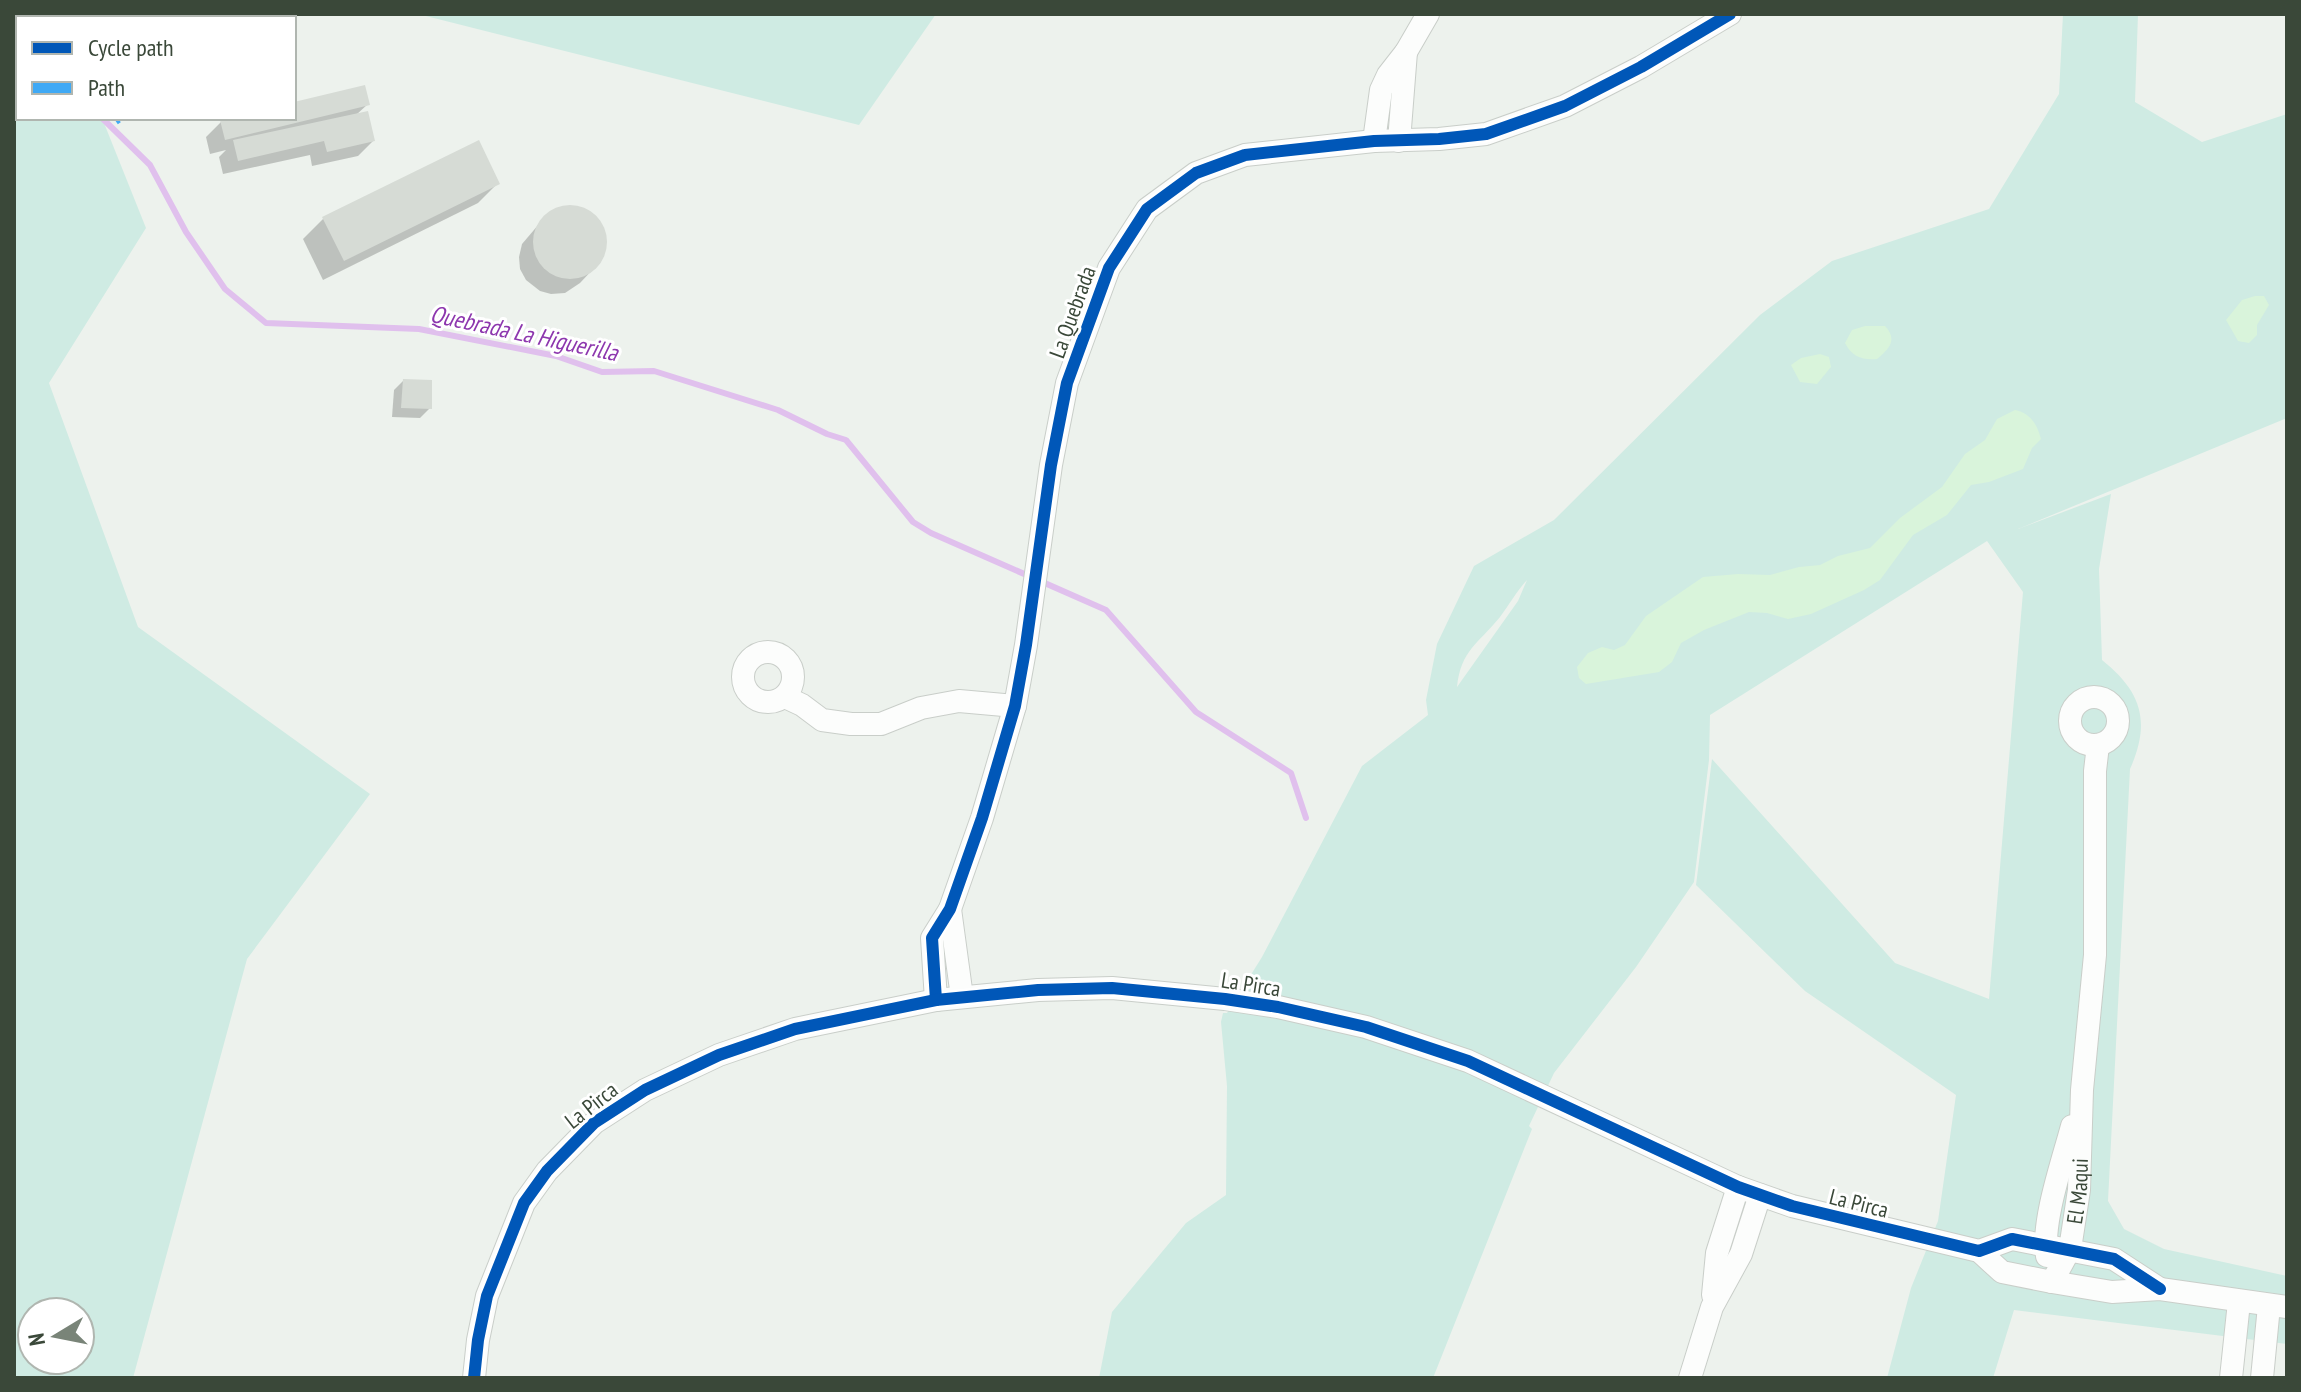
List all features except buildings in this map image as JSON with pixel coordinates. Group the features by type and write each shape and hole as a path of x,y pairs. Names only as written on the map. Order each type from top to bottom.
{"street":[{"path":"1374,141 1381,90 1428,14"},
{"name":"La Quebrada","path":"936,1000 932,938 950,909 982,818 1015,706 1051,465 1067,383 1109,268 1147,209 1196,173 1245,155 1374,141 1486,134 1565,106 1641,67 1730,14"},
{"path":"1399,141 1406,52"},
{"path":"785,697 822,720 851,724 881,724 921,708 959,701 1015,706"},
{"name":"El Maqui","path":"2052,1282 2070,1249 2079,1190 2082,1090 2095,955 2095,771 2098,745"},
{"name":"La Quebrada","path":"950,909 962,997"},
{"name":"La Pirca","path":"474,1378 487,1296 524,1203 547,1171 594,1123 645,1090 719,1055 795,1029 936,1000 1038,990 1112,988 1225,999 1331,1018 1400,1037 1468,1061 1738,1187 1851,1222 1979,1251 2002,1272 2112,1292 2160,1289 2278,1306"},
{"name":"El Maqui","path":"2052,1282 2045,1245 2057,1179 2082,1090"},
{"path":"1712,1307 1717,1253 1738,1187"},
{"path":"1690,1378 1712,1307 1741,1254 1760,1195"},
{"name":"La Pirca","path":"1979,1251 2012,1239 2070,1249 2114,1259 2160,1289"},
{"path":"2231,1378 2239,1302"},
{"path":"2262,1378 2278,1306"}],"shaded area":[{"path":"14,14 80,14 16,16 16,120 103,120 146,228 49,383 138,627 370,794 247,959 133,1378 14,1378"},
{"path":"418,14 936,14 859,125"},
{"path":"2063,14 2138,14 2135,102 2202,142 2287,114 2287,418 2018,529 2111,494 2099,569 2102,660 2116,672 2134,696 2141,722 2140,737 2130,769 2108,1201 2124,1229 2164,1249 2287,1276 2287,1344 2014,1310 1993,1378 1887,1378 1911,1288 1938,1221 1956,1095 1805,991 1696,885 1712,759 1895,963 1989,999 2023,592 1987,541 1710,715 1709,760 1694,882 1636,967 1554,1073 1529,1126 1532,1129 1433,1378 1099,1378 1112,1312 1186,1223 1226,1195 1227,1086 1221,1022 1223,1013 1227,1013 1262,957 1362,766 1428,715 1426,700 1437,644 1474,566 1554,520 1760,315 1832,261 1989,209 2059,94","holes":["1527,580 1518,601 1457,687 1467,656"]}],"sand":[{"path":"2264,296 2269,305 2257,325 2257,335 2249,343 2238,341 2226,320 2242,300"},
{"path":"1865,326 1885,326 1891,336 1888,348 1877,359 1858,357 1845,343 1852,330"},
{"path":"1820,354 1829,357 1831,367 1817,384 1800,382 1791,365 1801,358"},
{"path":"2015,410 2032,420 2041,439 2032,448 2023,469 1989,482 1971,485 1947,515 1913,535 1880,580 1864,590 1811,614 1788,619 1749,612 1704,630 1681,643 1672,662 1659,672 1586,684 1579,678 1577,667 1588,653 1602,647 1614,650 1625,645 1646,616 1703,577 1770,575 1820,565 1838,556 1870,548 1900,518 1942,487 1965,454 1985,440 1997,419"}],"waterway":[{"name":"Quebrada La Higuerilla","path":"104,120 150,165 186,232 225,289 266,323 419,329 556,356 602,372 654,371 778,410 846,440 913,522 931,533 1106,610 1196,712 1291,773 1306,818"}],"cycle path":[{"path":"936,1000 932,938 950,909 982,818 1015,706 1051,465 1067,383 1109,268 1147,209 1196,173 1245,155 1374,141 1486,134 1565,106 1641,67 1730,14"},
{"path":"474,1378 487,1296 524,1203 547,1171 594,1123 645,1090 719,1055 795,1029 936,1000 1038,990 1112,988 1225,999 1278,1007 1366,1027 1468,1061 1738,1187 1792,1206 1979,1251 2012,1239 2114,1259 2160,1289"}]}
